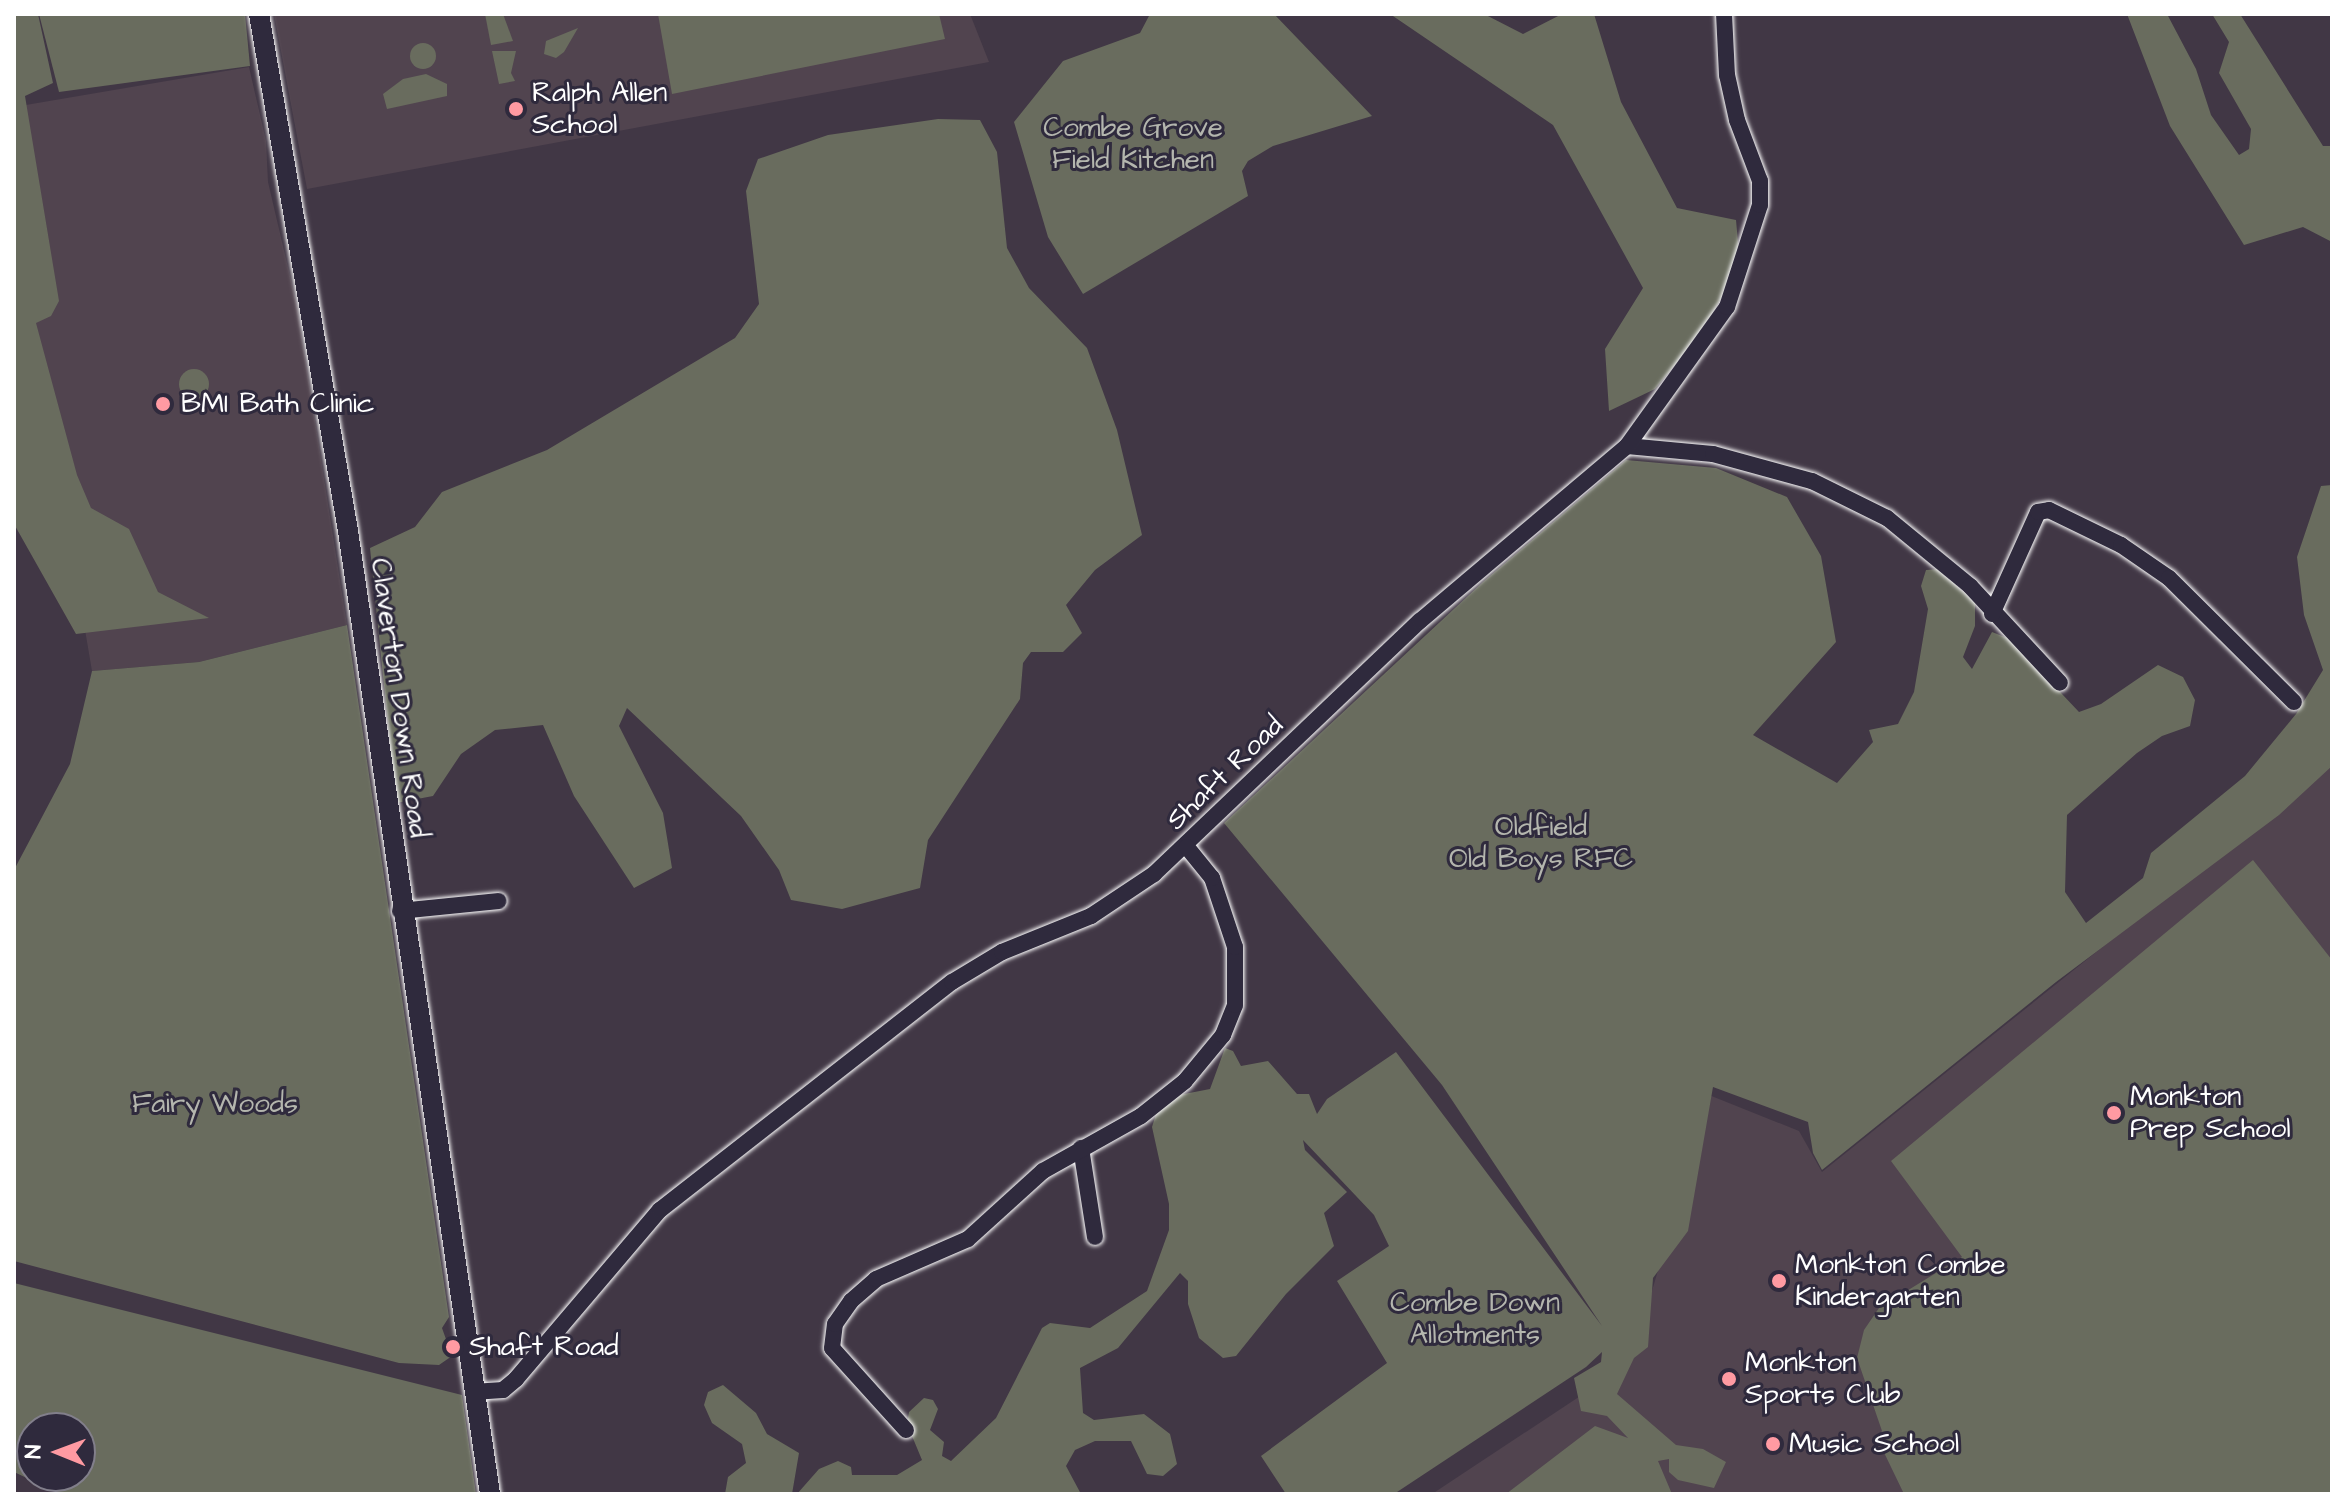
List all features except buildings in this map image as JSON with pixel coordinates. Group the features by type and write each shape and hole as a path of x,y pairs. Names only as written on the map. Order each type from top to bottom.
{"street":[{"name":"Claverton Down Road","path":"259,14 348,531 400,911 490,1494"},
{"name":"Shaft Road","path":"473,1392 503,1390 516,1379 660,1210 952,982 1002,952 1091,916 1187,847 1420,621 1627,446 1727,307 1760,205 1760,181 1737,120 1727,75 1724,14"},
{"path":"1627,446 1713,454 1812,481 1887,518 1970,586 1992,614 2060,683"},
{"path":"1992,614 2038,512 2049,510 2121,545 2169,578 2294,702"},
{"path":"906,1430 838,1358 832,1348 835,1324 865,1287 968,1239 1043,1171 1141,1116 1185,1081 1223,1035 1235,1005 1235,947 1212,878 1187,847"},
{"path":"400,911 498,901"},
{"path":"1081,1148 1095,1237"}],"shaded area":[{"name":"Ralph Allen School","path":"274,14 970,14 989,62 307,189"},
{"name":"BMI Bath Clinic","path":"249,67 266,141 268,182 297,306 347,625 199,662 92,671 83,618 42,528 14,107"},
{"name":"Monkton Prep School","path":"2332,763 2332,1494 1432,1494 1612,1375 1636,1346 1709,1095 1799,1131 1822,1172"}],"green space":[{"path":"14,14 38,14 53,83 25,96 59,301 51,316 36,323 77,475 91,508 129,529 158,592 209,618 76,634 14,524"},
{"path":"39,14 245,14 250,66 59,92"},
{"path":"485,14 503,14 513,41 491,45"},
{"path":"658,14 939,14 945,39 672,94"},
{"name":"Combe Grove Field Kitchen","path":"1150,14 1274,14 1372,116 1273,146 1248,161 1242,171 1248,196 1083,294 1048,237 1014,122 1063,61 1140,33"},
{"path":"1390,14 1484,14 1523,34 1562,14 1594,14 1621,102 1677,208 1736,220 1740,264 1702,332 1655,389 1609,411 1605,349 1643,288 1553,125"},
{"path":"2127,14 2167,14 2196,69 2211,115 2239,155 2249,149 2251,129 2219,73 2229,42 2212,14 2240,14 2323,146 2332,146 2332,242 2303,227 2244,245 2170,126"},
{"path":"578,28 564,52 556,58 544,54 546,41"},
{"path":"423,43 432,47 436,56 432,65 423,69 414,65 410,56 414,47"},
{"path":"492,51 516,51 511,73 515,81 499,84"},
{"path":"426,74 447,84 447,96 387,109 383,94 403,79"},
{"path":"938,119 980,120 997,152 1007,248 1029,288 1087,348 1117,430 1142,535 1095,570 1066,605 1082,633 1063,652 1031,652 1023,663 1020,699 928,840 920,888 842,909 791,900 779,870 741,816 627,708 619,726 663,813 672,868 634,888 574,796 543,725 495,730 461,754 433,796 396,803 370,548 415,527 442,492 547,450 735,338 759,304 746,191 758,159 828,135"},
{"path":"194,369 205,373 209,384 205,395 194,399 183,395 179,384 183,373"},
{"path":"1626,460 1716,468 1787,497 1821,556 1836,642 1753,735 1837,783 1873,742 1869,730 1898,724 1914,692 1928,609 1921,586 1926,570 1939,569 1975,603 1975,626 1963,657 1972,669 1992,632 2010,639 2079,712 2101,704 2158,665 2183,677 2195,700 2190,726 2162,736 2137,753 2067,815 2065,892 2086,923 2143,878 2151,853 2245,776 2296,714 2323,670 2304,615 2297,557 2321,486 2332,485 2332,766 2279,815 2056,982 1822,1170 1813,1153 1808,1122 1713,1087 1688,1231 1653,1278 1648,1347 1634,1358 1617,1394 1676,1445 1703,1449 1726,1462 1714,1488 1678,1480 1669,1472 1669,1459 1658,1461 1672,1494 1506,1494 1595,1426 1628,1438 1607,1416 1581,1411 1574,1378 1601,1362 1602,1352 1586,1367 1394,1494 1286,1494 1261,1456 1387,1363 1337,1281 1389,1246 1374,1215 1303,1140 1305,1150 1347,1192 1324,1213 1334,1246 1286,1294 1236,1356 1223,1358 1199,1338 1188,1304 1188,1281 1180,1273 1118,1348 1080,1368 1083,1413 1094,1420 1144,1414 1170,1434 1177,1464 1163,1476 1147,1474 1131,1441 1095,1441 1075,1450 1066,1466 1081,1494 797,1494 819,1469 838,1461 851,1467 852,1475 897,1475 922,1460 907,1424 909,1412 924,1398 933,1400 938,1409 930,1430 944,1442 942,1456 951,1461 996,1418 1042,1328 1050,1323 1090,1328 1147,1291 1169,1230 1169,1204 1152,1127 1157,1111 1179,1095 1210,1089 1225,1048 1233,1051 1241,1066 1268,1061 1297,1094 1309,1094 1317,1114 1327,1099 1396,1052 1602,1326 1442,1085 1224,823 1484,581"},
{"name":"Fairy Woods","path":"347,625 449,1317 442,1328 452,1356 439,1365 399,1363 14,1261 14,870 70,764 92,671 199,662"},
{"name":"Monkton Prep School","path":"2253,860 2332,960 2332,1494 1904,1494 1877,1438 1882,1431 1857,1358 1864,1330 1879,1308 1962,1257 1891,1161"},
{"path":"14,1283 462,1395 476,1494 61,1494 57,1492 96,1492 96,1412 16,1412 16,1473"},
{"path":"723,1385 756,1413 767,1434 799,1453 792,1494 725,1494 728,1477 746,1463 742,1444 712,1423 704,1405 708,1392"}],"place":[{"name":"Ralph Allen School","path":"516,109"},
{"name":"BMI Bath Clinic","path":"163,404"},
{"name":"Monkton Prep School","path":"2114,1113"},
{"name":"Monkton Combe Kindergarten","path":"1779,1281"},
{"name":"Shaft Road","path":"453,1347"},
{"name":"Monkton Sports Club","path":"1729,1379"},
{"name":"Music School","path":"1773,1444"}],"park label":[{"name":"Oldfield Old Boys RFC","path":"1541,843"},
{"name":"Combe Down Allotments","path":"1475,1319"}]}
